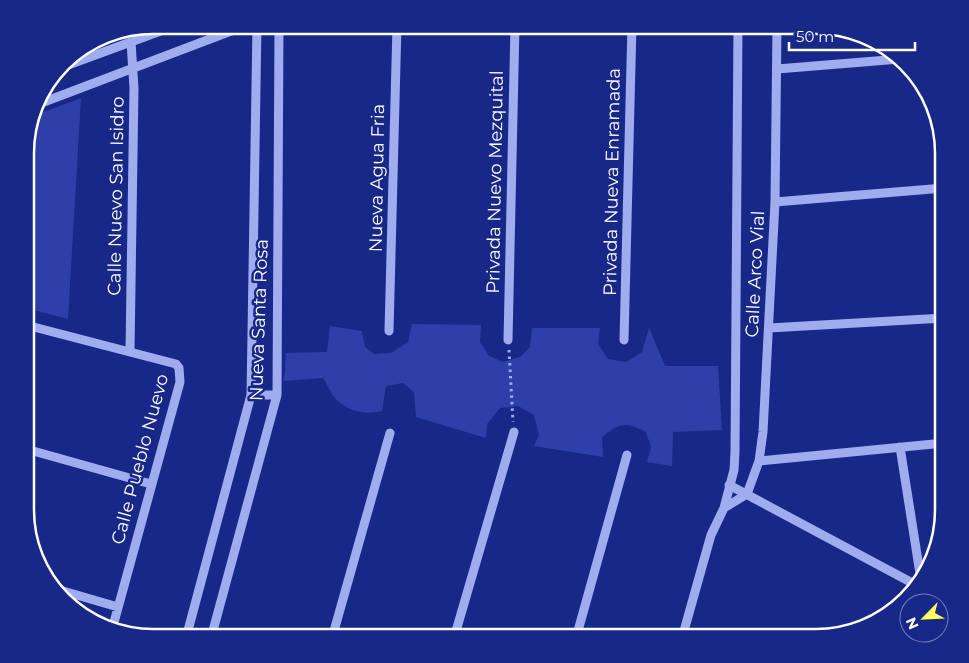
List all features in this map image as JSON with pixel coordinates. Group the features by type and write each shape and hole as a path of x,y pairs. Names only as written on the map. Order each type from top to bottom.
{"street":[{"path":"74,63 153,34"},
{"path":"45,103 224,34"},
{"name":"Nueva Santa Rosa","path":"188,629 251,395 257,34"},
{"name":"Nueva Santa Rosa","path":"213,629 277,395 279,34"},
{"name":"Nueva Agua Fria","path":"390,331 397,34"},
{"name":"Privada Nuevo Mezquital","path":"508,340 515,34"},
{"name":"Privada Nueva Enramada","path":"624,340 632,34"},
{"name":"Calle Arco Vial","path":"685,629 711,534 724,508 734,470 738,34"},
{"name":"Calle Arco Vial","path":"747,494 759,461 766,398 775,202 777,34"},
{"name":"Calle Nuevo San Isidro","path":"130,351 133,70 131,42"},
{"path":"777,69 891,60"},
{"path":"775,202 935,189"},
{"path":"769,328 935,319"},
{"name":"Calle Pueblo Nuevo","path":"34,327 176,364 180,374 180,382 114,623"},
{"path":"251,395 277,395"},
{"path":"457,629 514,432"},
{"path":"335,629 390,433"},
{"path":"759,461 935,444"},
{"path":"900,447 919,569"},
{"path":"34,451 151,484"},
{"path":"579,629 627,455"},
{"path":"729,485 911,582"},
{"path":"724,508 747,494"},
{"path":"68,593 118,606"}],"path":[{"path":"508,340 514,432"}],"shaded area":[{"path":"81,98 68,319 34,310 34,153 35,137 41,113"},
{"path":"412,324 481,325 480,342 489,356 503,362 520,357 530,347 532,328 600,328 598,344 608,359 626,362 642,352 649,328 665,366 718,366 722,430 673,432 672,466 647,462 651,447 646,432 633,426 618,426 602,437 603,457 534,446 539,434 534,415 518,406 500,408 487,424 486,438 416,417 414,392 403,383 386,386 382,411 369,413 346,407 334,397 323,378 283,381 286,353 327,352 330,326 362,331 365,347 374,354 391,353 408,342"}]}
